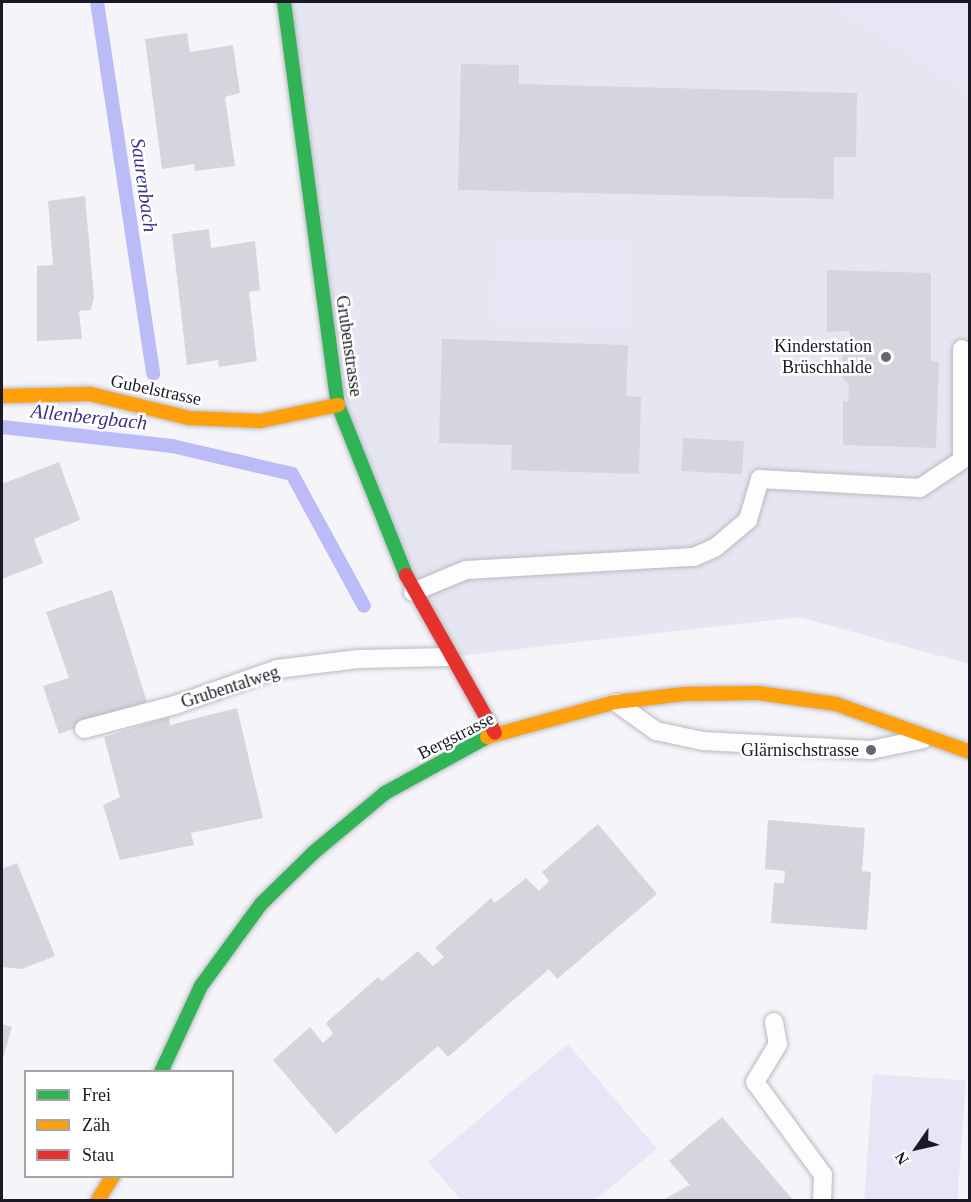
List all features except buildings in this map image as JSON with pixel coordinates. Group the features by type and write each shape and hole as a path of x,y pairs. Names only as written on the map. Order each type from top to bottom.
{"street":[{"name":"Grubenstrasse","path":"284,2 338,405 413,592 495,734"},
{"name":"Gubelstrasse","path":"2,396 90,394 189,418 260,421 338,405"},
{"name":"Bergstrasse","path":"161,1070 201,986 261,904 313,853 386,793 495,734 616,702 685,694 758,693 836,704 933,737 969,752"},
{"path":"98,1200 112,1178"}],"lane":[{"path":"413,592 466,570 694,557 716,547 748,520 760,479 920,488 962,460 962,349"},
{"name":"Grubentalweg","path":"84,729 175,705 277,669 358,660 450,657"},
{"path":"616,702 656,731 704,741 870,750 933,737"},
{"path":"774,1022 778,1044 755,1082 823,1175 822,1200"}],"shaded area":[{"name":"Kinderstation Brüschhalde","path":"284,2 831,2 969,91 969,664 799,617 450,657 338,405"},
{"path":"831,2 969,2 969,91 853,17"},
{"path":"497,240 629,245 626,326 494,321"},
{"path":"568,1044 657,1149 595,1200 461,1200 428,1162"},
{"path":"873,1074 966,1080 957,1200 864,1200"}],"waterway":[{"name":"Saurenbach","path":"97,2 153,374"},
{"name":"Saurenbach","path":"2,427 172,446 292,474 364,606"}],"traffic: fast":[{"path":"284,2 338,405 406,575"},
{"path":"162,1070 201,986 261,904 313,853 385,793 487,737"}],"traffic: slow":[{"path":"2,396 90,394 189,418 260,421 338,405"},
{"path":"487,737 616,702 685,694 758,693 836,704 970,752"},
{"path":"98,1200 112,1178"}],"traffic: jam":[{"path":"406,575 495,733"}],"place":[{"name":"Kinderstation Brüschhalde","path":"886,357"},
{"name":"Glärnischstrasse","path":"871,750"}],"water label":[{"name":"Allenbergbach","path":"89,417"}]}
